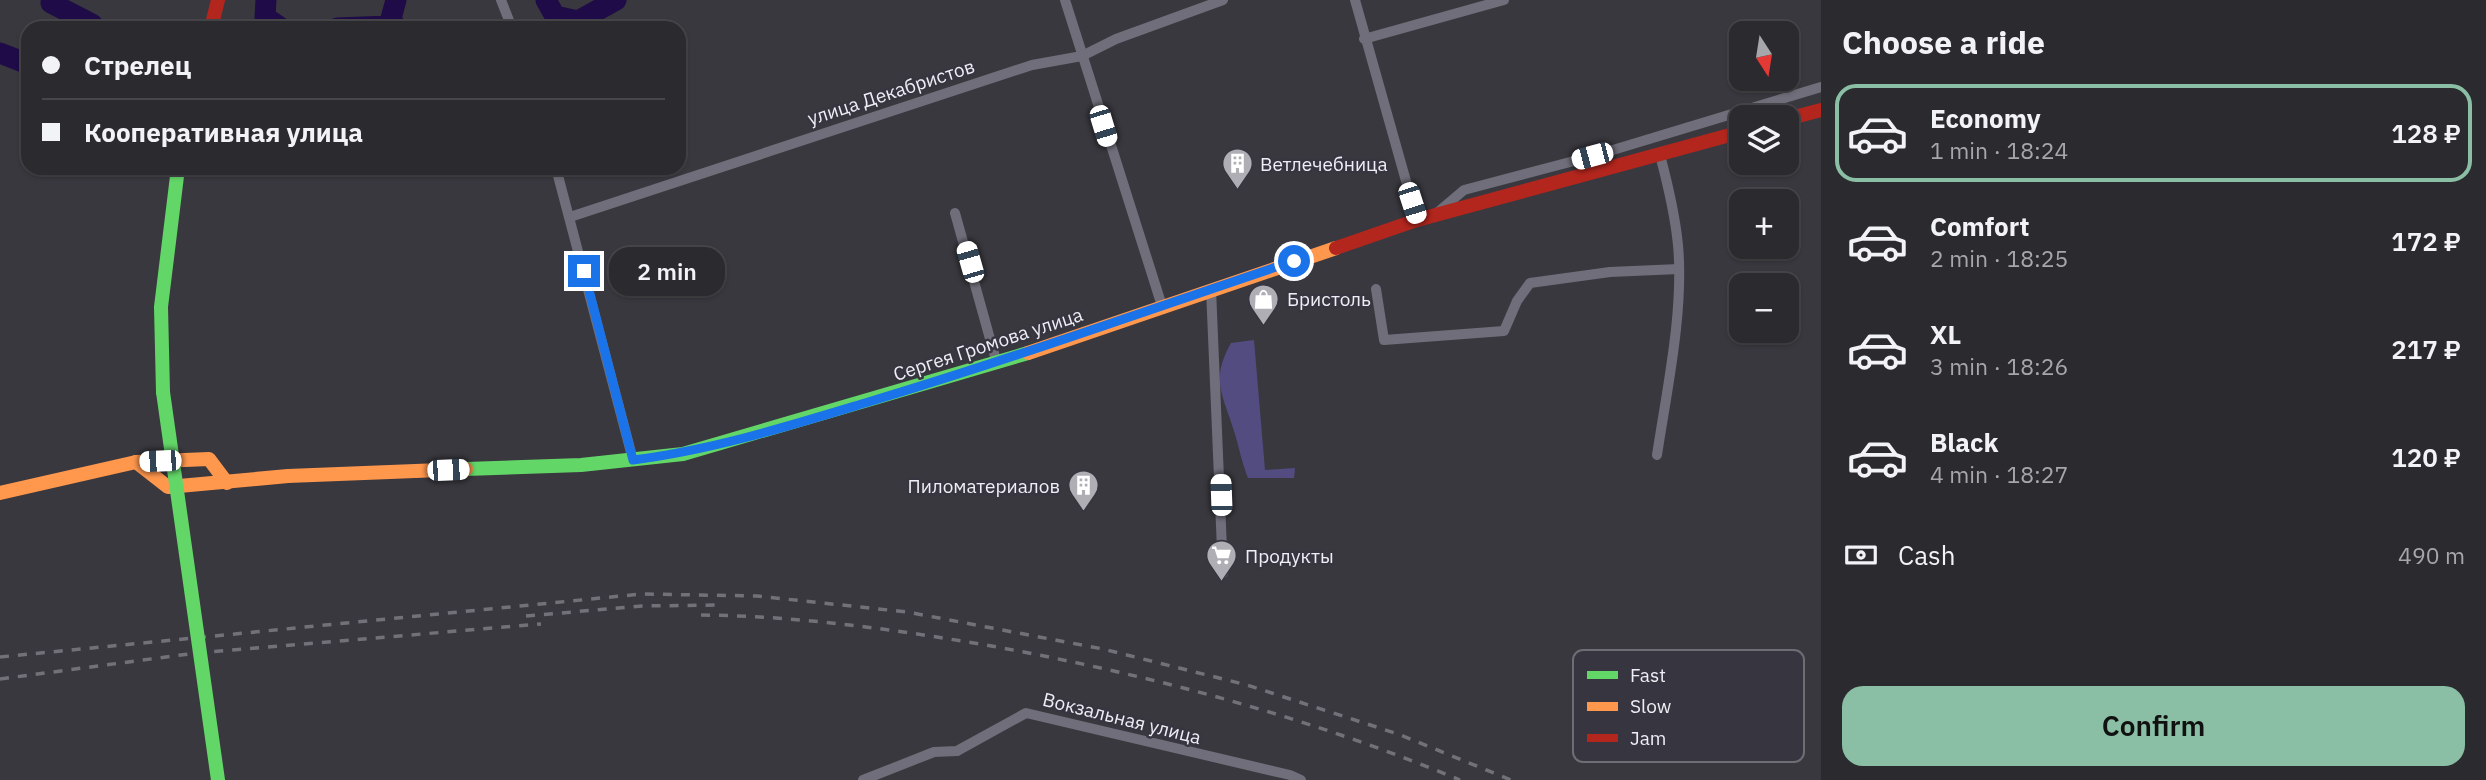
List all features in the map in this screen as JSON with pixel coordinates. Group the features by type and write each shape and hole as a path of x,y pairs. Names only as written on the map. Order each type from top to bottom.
{"street":[{"path":"213,21 218,0"},
{"path":"501,0 509,21"},
{"path":"1065,0 1162,306"},
{"name":"улица Декабристов","path":"570,216 1032,65 1082,55 1115,39 1223,0"},
{"path":"1355,0 1417,220"},
{"path":"1364,39 1504,0"},
{"path":"1432,216 1464,190 1592,156 1821,87"},
{"path":"1799,116 1821,110"},
{"name":"Сергея Громова улица","path":"136,462 168,486 288,476 581,465 683,454 997,364 1417,220 1729,135"},
{"path":"1657,455 1679,269 1672,202 1660,155"},
{"path":"177,175 159,302 158,355 218,780"},
{"path":"557,175 633,460"},
{"path":"955,213 997,364"},
{"path":"1376,289 1384,340 1504,331 1517,300 1530,283 1599,273 1679,269"},
{"path":"1211,289 1223,573"},
{"path":"0,493 136,462 209,459 227,483"},
{"name":"Вокзальная улица","path":"863,780 934,751 957,751 1026,713 1290,775 1301,780"}],"shaded area":[{"path":"1254,340 1265,470 1295,468 1294,478 1248,478 1220,387 1221,367 1231,343"}],"waterway":[{"path":"52,0 51,3 86,21"},
{"path":"266,0 265,17 271,21"},
{"path":"390,21 396,0"},
{"path":"546,0 555,16 578,21 616,0"},
{"path":"394,11 403,21"},
{"path":"265,17 268,21"},
{"path":"0,53 21,61"}],"railway":[{"path":"0,657 642,594 757,596 907,612 1103,649 1247,685 1398,734 1511,780"},
{"path":"526,616 642,606 718,605"},
{"path":"701,615 813,621 887,630 1056,658 1174,685 1290,718 1460,780"},
{"path":"0,679 196,653 541,624"}],"traffic: fast":[{"path":"163,392 161,307 177,175"},
{"path":"466,469 581,465 683,454 1028,353"},
{"path":"163,392 218,780"}],"traffic: slow":[{"path":"1028,353 1336,248"},
{"path":"0,493 136,462 209,459 227,483"},
{"path":"136,462 168,487 288,476 466,469"}],"traffic: jam":[{"path":"213,21 218,0"},
{"path":"1799,116 1821,110"},
{"path":"1336,248 1417,220 1729,135"}],"place":[{"name":"Ветлечебница","path":"1237,191"},
{"name":"Бристоль","path":"1264,326"},
{"name":"Пиломатериалов","path":"1083,513"},
{"name":"Продукты","path":"1222,583"}],"route":[{"path":"584,271 633,460 683,454 828,415 997,364 1294,261"}]}
